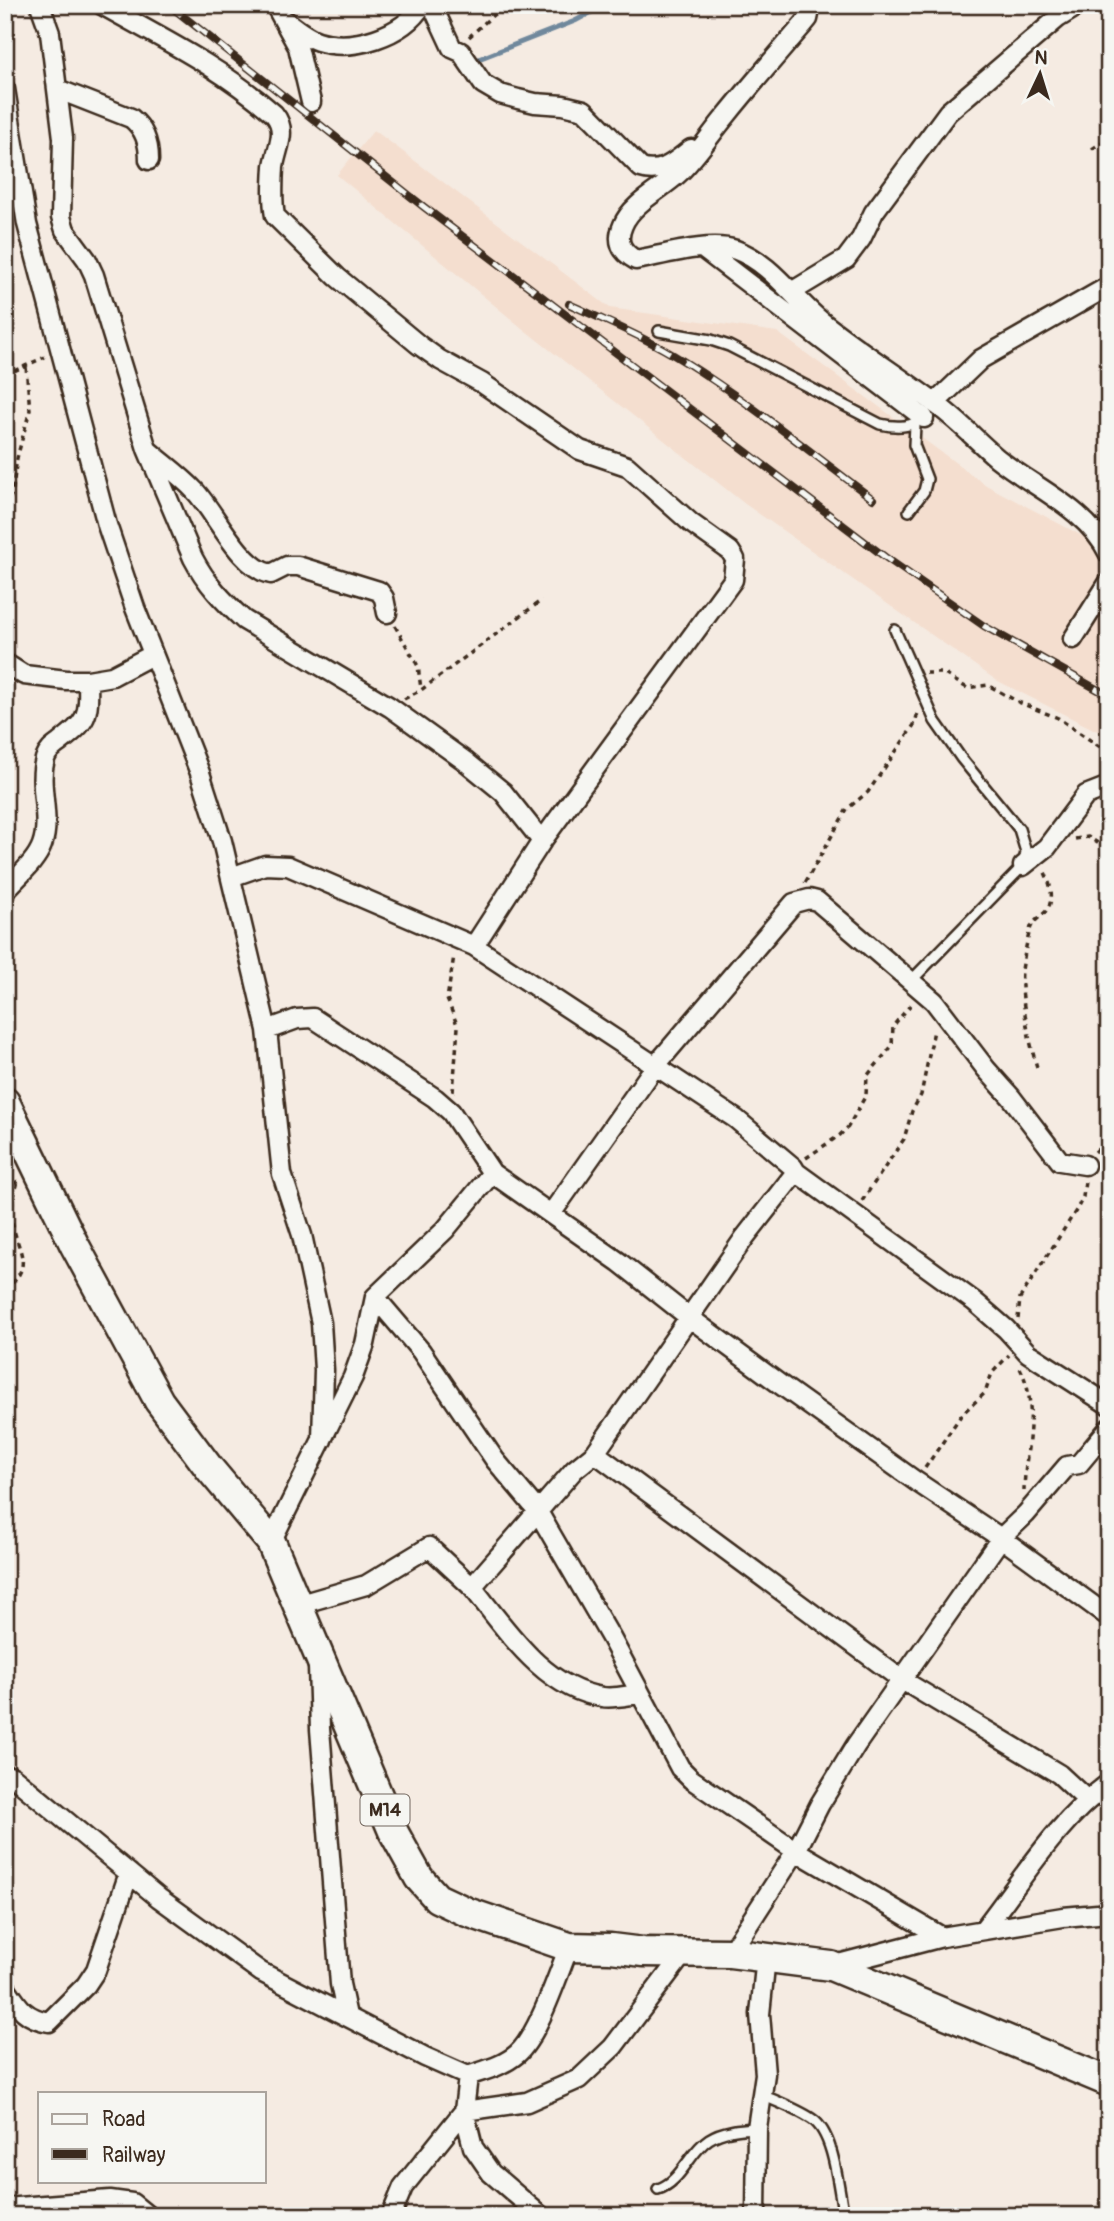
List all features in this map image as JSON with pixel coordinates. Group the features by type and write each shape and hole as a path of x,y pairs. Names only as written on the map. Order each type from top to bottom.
{"main road":[{"name":"M14","path":"5,1102 74,1244 159,1401 203,1460 271,1542 393,1831 419,1878 438,1898 467,1912 569,1947 643,1952 730,1953 831,1966 1109,2082"}],"street":[{"path":"40,5 50,33 64,153 61,210 63,223 94,275 147,449 193,558 208,584 244,620 390,707 494,783 542,841"},
{"path":"102,5 202,60 243,87 276,117 282,133 274,167 275,216 337,277 440,360 481,383 580,450 627,466 691,523 734,555 736,565 733,580 542,841 474,946"},
{"path":"280,13 301,33 317,41 349,44 373,39 402,27 416,16 422,5"},
{"path":"432,5 454,50 461,52 483,84 500,94 535,103 564,104 584,110 641,168 657,171 665,168 713,132"},
{"path":"811,5 808,19 678,175 630,214 620,235 621,248 627,256 636,260 719,247 734,249 747,255 793,291 818,319 935,403 999,459 1076,513 1101,538 1109,554"},
{"path":"793,291 846,259 861,239 874,212 948,112 1058,18 1079,5"},
{"path":"280,13 298,47 311,102"},
{"path":"5,89 27,224 107,525 152,655 200,773 231,877 267,1030 282,1174 302,1235 321,1323 324,1370 322,1440"},
{"path":"57,89 131,118 139,124 148,144 149,160"},
{"path":"702,248 919,421"},
{"path":"935,403 981,359 1109,286"},
{"path":"147,449 196,492 217,522 256,568 271,573 287,566 298,566 379,591 384,598 387,613"},
{"path":"1073,639 1109,582"},
{"path":"5,663 24,675 88,680 112,676 152,655"},
{"path":"5,891 41,848 44,836 45,759 49,750 82,724 89,704 88,680"},
{"path":"1023,866 1054,839 1086,795 1109,786"},
{"path":"231,877 265,865 288,866 474,946 736,1119 794,1169 975,1302 1037,1360 1109,1405"},
{"path":"551,1214 656,1065 794,903 809,899 817,901 936,1005 986,1069 1012,1097 1060,1161 1085,1165"},
{"path":"267,1030 298,1019 313,1018 403,1076 451,1112 492,1173 620,1262 690,1318 917,1482 1001,1538 1109,1617"},
{"path":"472,1587 574,1470 596,1453 744,1237 794,1169"},
{"path":"271,1542 353,1377 365,1344 374,1297 445,1230 492,1173"},
{"path":"374,1297 421,1351 495,1460 537,1510 611,1638 671,1755 691,1779 796,1851 942,1937"},
{"path":"730,1953 796,1851 849,1757 1001,1538 1026,1514 1067,1466 1079,1464 1109,1428"},
{"path":"596,1453 902,1680 1059,1774 1086,1799"},
{"path":"297,1605 366,1585 429,1547 472,1587 521,1646 555,1678 574,1690 604,1698 640,1694"},
{"path":"317,1652 320,1729 340,1984 347,2016"},
{"path":"8,1774 159,1898 261,1972 425,2057 468,2076 494,2067 520,2052 536,2024 569,1947"},
{"path":"983,1930 1066,1821 1086,1799 1109,1783"},
{"path":"5,1986 19,2007 33,2019 49,2022 86,1985 96,1970 129,1873"},
{"path":"831,1966 942,1937 1063,1917 1109,1913"},
{"path":"391,2216 403,2187 464,2111 527,2102 579,2079 613,2046 684,1953"},
{"path":"756,2216 757,2128 765,2074 760,2014 766,1957"},
{"path":"468,2076 464,2111 473,2147 491,2172 541,2216"},
{"path":"5,2208 110,2200 132,2203 148,2216"}],"lane":[{"path":"659,331 729,346 880,424 895,426 919,421"},
{"path":"909,511 924,491 927,479 914,445 919,421 935,403"},
{"path":"895,630 935,721 961,758 1019,829 1026,852 1023,866 916,986"},
{"path":"762,2095 813,2119 823,2130 830,2146 844,2216"},
{"path":"658,2189 662,2189 674,2178 694,2152 710,2138 732,2130 757,2128"}],"path":[{"path":"454,50 504,5"},
{"path":"1092,149 1109,138"},
{"path":"5,375 61,349"},
{"path":"5,508 12,494 17,458 30,410 26,367"},
{"path":"390,707 421,690 542,600"},
{"path":"387,613 418,666 421,690"},
{"path":"913,672 943,673 967,688 988,685 1018,702 1058,718 1109,753"},
{"path":"794,903 847,809 868,792 914,725 924,696"},
{"path":"1068,843 1077,838 1088,837 1109,850"},
{"path":"1037,1067 1028,1040 1022,976 1031,929 1046,911 1052,896 1051,885 1038,855"},
{"path":"451,1112 458,1027 447,999 456,939"},
{"path":"794,1169 848,1127 866,1095 867,1076 892,1046 894,1026 916,986"},
{"path":"853,1214 904,1139 912,1111 921,1095 933,1037 936,1005"},
{"path":"1006,1329 1018,1318 1020,1298 1077,1209 1085,1184 1085,1165 1109,1139"},
{"path":"5,1290 19,1278 22,1271 22,1259 12,1219 18,1181"},
{"path":"917,1482 962,1414 985,1393 992,1373 1019,1345"},
{"path":"1019,1345 1018,1362 1027,1384 1031,1424 1024,1482 1026,1514"}],"shaded area":[{"path":"374,130 610,308 777,332 986,485 1109,550 1109,737 996,680 745,504 522,328 337,175"}],"waterway":[{"path":"476,60 575,21 605,5"}],"railway":[{"path":"169,5 424,207 885,557 984,626 1109,696"},
{"path":"569,304 643,338 685,362 757,411 873,499"}]}
